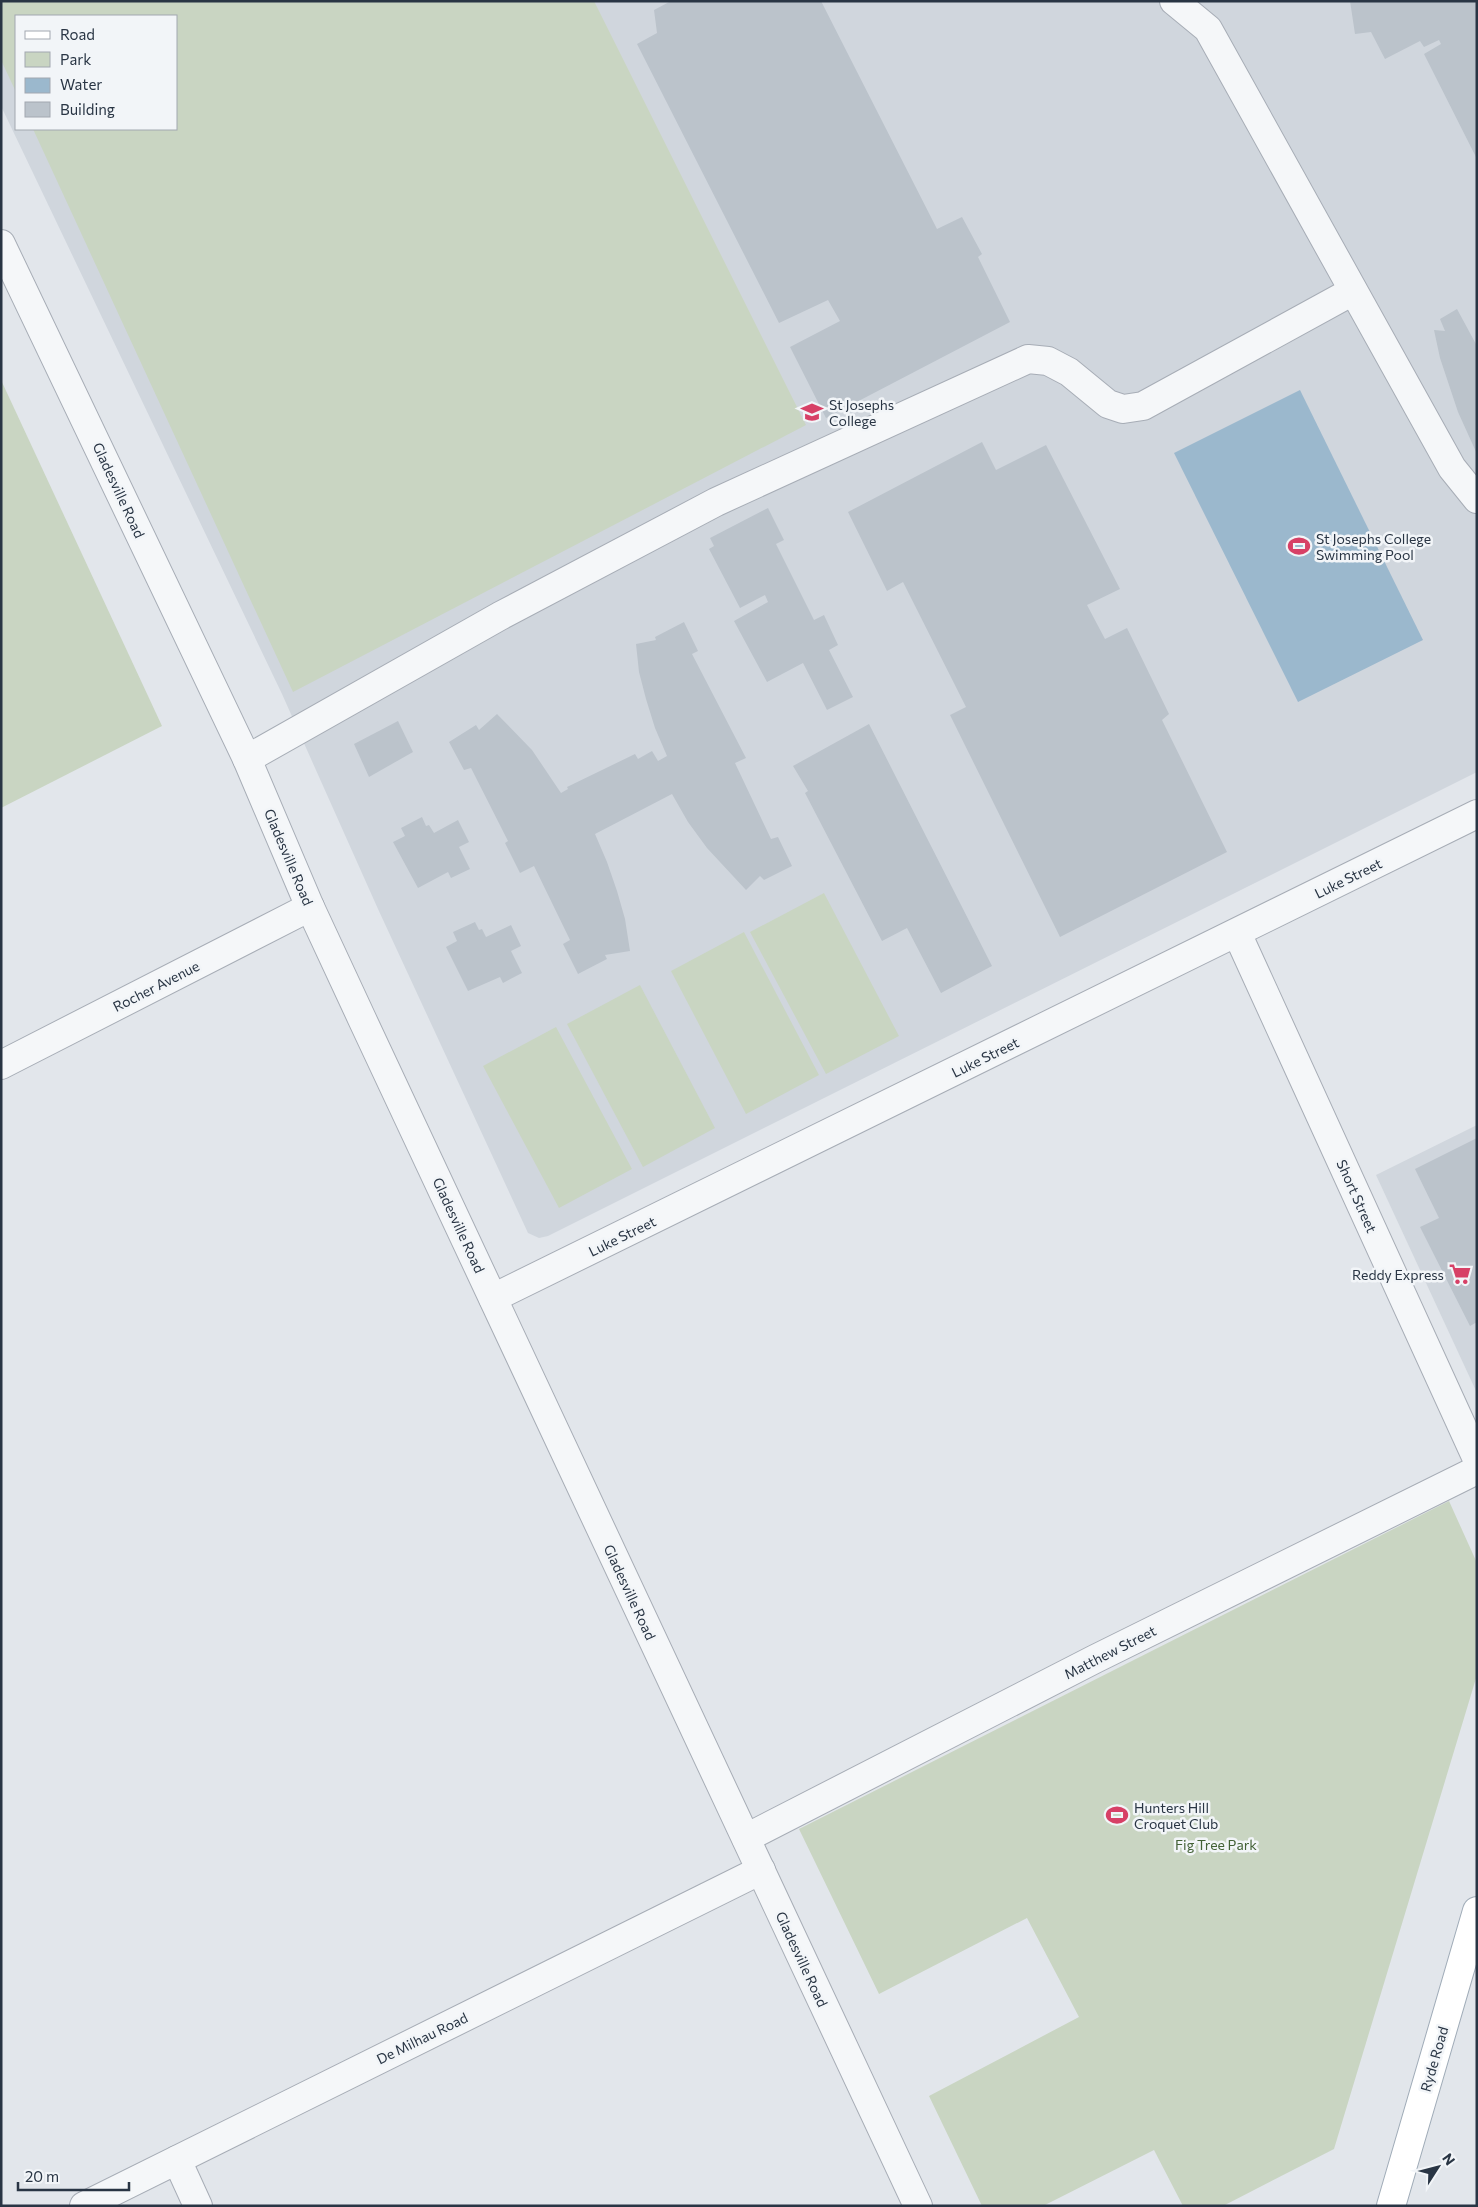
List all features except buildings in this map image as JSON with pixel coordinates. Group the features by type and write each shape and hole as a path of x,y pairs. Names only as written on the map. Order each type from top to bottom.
{"main road":[{"name":"Ryde Road","path":"1391,2206 1477,1911"}],"street":[{"path":"1174,1 1208,30 1452,468 1477,498"},
{"path":"1205,1 1208,30"},
{"name":"Gladesville Road","path":"1,244 247,759 310,907 918,2206"},
{"path":"247,759 500,616 716,502 1028,359 1048,361 1069,372 1108,404 1123,409 1143,406 1354,291"},
{"name":"Luke Street","path":"493,1298 1477,814"},
{"name":"Rocher Avenue","path":"1,1065 310,907"},
{"name":"Short Street","path":"1237,933 1477,1459"},
{"name":"Matthew Street","path":"746,1838 1095,1659 1477,1470"},
{"name":"De Milhau Road","path":"84,2206 761,1870"},
{"path":"177,2160 198,2206"}],"shaded area":[{"name":"St Josephs College","path":"1,1 1477,1 1477,772 548,1236 539,1238 528,1233 378,909 282,694 1,106"},
{"path":"1477,1125 1477,1393 1376,1175"}],"green space":[{"path":"1,1 594,1 806,425 293,692 33,130 178,130 178,15 15,15 15,90 1,60"},
{"path":"1,380 162,726 1,808"},
{"path":"824,893 899,1036 826,1074 750,932"},
{"path":"744,932 819,1075 746,1114 671,971"},
{"path":"640,985 715,1128 643,1167 567,1024"},
{"path":"556,1027 632,1169 559,1208 483,1066"},
{"name":"Fig Tree Park","path":"1449,1501 1477,1563 1477,1675 1334,2149 1223,2206 1183,2206 1154,2150 1043,2206 982,2206 929,2096 1079,2017 1027,1918 879,1994 799,1829"}],"water":[{"name":"St Josephs College Swimming Pool","path":"1300,390 1423,640 1298,702 1174,453"}],"place":[{"name":"St Josephs College","path":"812,412"},
{"name":"St Josephs College Swimming Pool","path":"1299,546"},
{"name":"Reddy Express","path":"1460,1274"},
{"name":"Hunters Hill Croquet Club","path":"1117,1815"}]}
